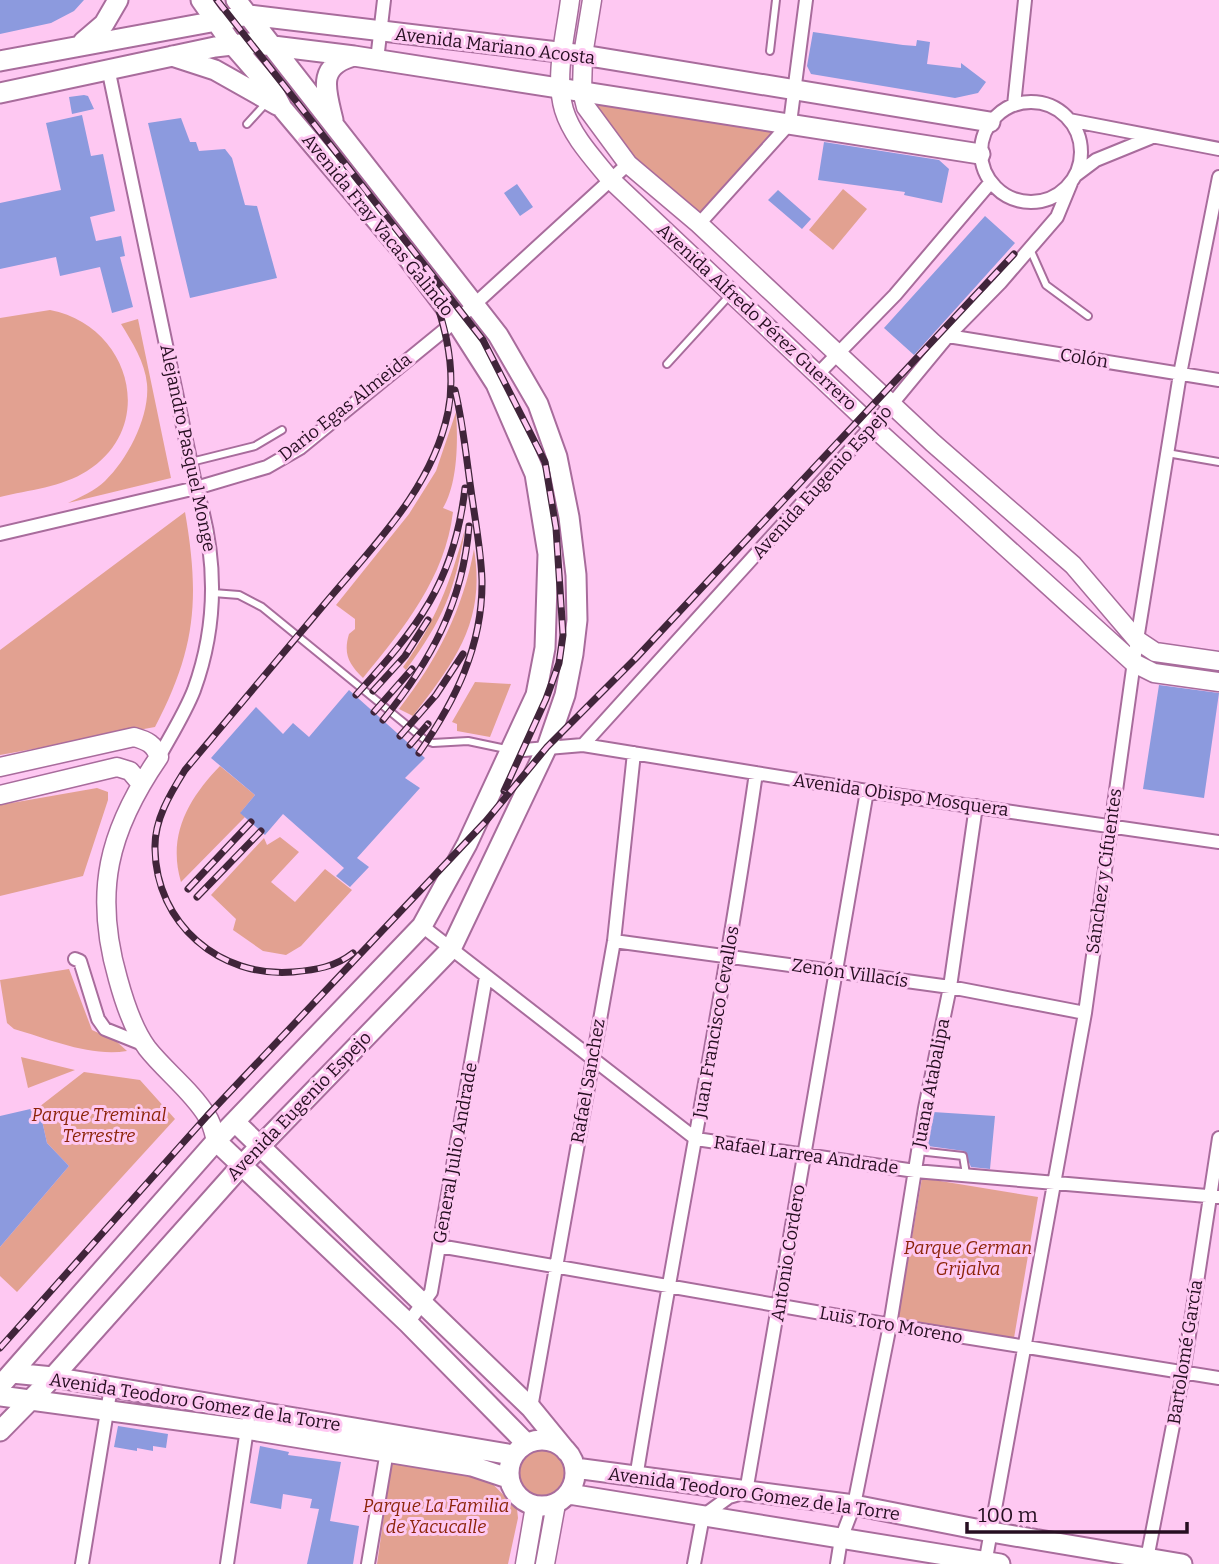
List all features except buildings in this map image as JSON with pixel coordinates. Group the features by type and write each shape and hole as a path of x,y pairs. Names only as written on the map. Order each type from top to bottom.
{"main road":[{"path":"80,44 104,24 118,0"},
{"name":"Avenida Fray Vacas Galindo","path":"201,0 232,44 272,91 275,104 405,254 456,320 496,384 535,474 548,554 545,648 536,695 512,751"},
{"name":"Avenida Mariano Acosta","path":"0,61 216,19 243,8 381,32 573,55 990,122"},
{"name":"Avenida Fray Vacas Galindo","path":"243,8 272,48 298,76 336,131 498,335 538,404 556,457 569,517 577,620 565,695 547,747"},
{"name":"Avenida Mariano Acosta","path":"0,93 108,68 232,44 354,56 980,154"},
{"path":"171,56 215,70 275,104"},
{"path":"336,131 325,86 329,70 340,60 354,56"},
{"name":"Avenida Eugenio Espejo","path":"0,1431 53,1377 242,1165 451,948 547,747"},
{"name":"Avenida Eugenio Espejo","path":"4,1377 216,1141 422,926 512,751"},
{"path":"236,1123 531,1408 571,1460 574,1482 562,1499 535,1506 521,1500 508,1478 520,1449 544,1440 557,1443 571,1460"},
{"path":"216,1141 408,1323 520,1449"},
{"name":"Avenida Teodoro Gomez de la Torre","path":"4,1377 53,1377 111,1387 248,1420 388,1444 508,1478"},
{"name":"Avenida Teodoro Gomez de la Torre","path":"0,1396 107,1410 248,1420"},
{"name":"Avenida Teodoro Gomez de la Torre","path":"388,1444 520,1449"},
{"name":"Avenida Teodoro Gomez de la Torre","path":"571,1460 636,1478 855,1505 1146,1561 1182,1564"},
{"name":"Avenida Teodoro Gomez de la Torre","path":"562,1499 703,1516 990,1563"}],"street":[{"path":"377,60 384,0"},
{"path":"570,0 573,55 582,91"},
{"path":"573,55 592,0"},
{"path":"699,224 790,123 806,0"},
{"path":"1014,105 1026,0"},
{"name":"Avenida Alfredo Pérez Guerrero","path":"573,55 562,89 564,109 578,138 610,179 871,425 1134,663 1154,673 1219,682"},
{"name":"Alejandro Pasquel Monge","path":"108,68 196,488 206,520 213,593 204,656 193,692 159,757 141,784 111,853 104,899 113,963 123,999 145,1045 207,1116 216,1141"},
{"name":"Avenida Alfredo Pérez Guerrero","path":"582,91 586,107 628,164 699,224 891,405 1073,565 1137,640 1155,652 1219,661"},
{"path":"1150,138 1096,160 1060,194 1030,203 1015,200 990,183 980,154 982,137 990,122 1014,105 1044,104 1069,120 1150,138 1219,149"},
{"path":"1069,120 1081,147 1073,179"},
{"name":"Dario Egas Almeida","path":"0,534 196,488 267,467 300,448 456,320 628,164"},
{"name":"Sánchez y Cifuentes","path":"990,1563 991,1532 1085,1013 1137,640 1180,374 1219,177"},
{"name":"Avenida Eugenio Espejo","path":"583,744 891,405 948,336 1030,249 1057,217 1073,179"},
{"path":"818,374 895,295 990,183"},
{"name":"Colón","path":"948,336 1219,380"},
{"path":"0,767 134,737 148,741 159,757"},
{"path":"512,751 583,744"},
{"name":"Avenida Obispo Mosquera","path":"583,744 867,791 1219,842"},
{"name":"Rafael Sanchez","path":"531,1408 591,1057 614,941 634,753"},
{"path":"0,795 117,767 130,771 141,784"},
{"name":"Juan Francisco Cevallos","path":"636,1478 667,1285 730,955 756,773"},
{"name":"Antonio Cordero","path":"746,1492 867,791"},
{"name":"Juana Atabalipa","path":"837,1564 841,1539 855,1505 890,1325 918,1151 950,987 976,806"},
{"name":"Rafael Larrea Andrade","path":"422,926 696,1139 915,1171 1214,1197"},
{"name":"Zenón Villacís","path":"614,941 950,987 1085,1013"},
{"path":"75,958 80,961 98,1019 105,1029 145,1045"},
{"name":"General Julio Andrade","path":"408,1323 431,1292 486,977"},
{"path":"207,1116 236,1123"},
{"name":"Bartolomé García","path":"1146,1561 1214,1197 1219,1138"},
{"name":"Luis Toro Moreno","path":"439,1246 890,1325 1219,1378"},
{"path":"82,1564 111,1387"},
{"path":"227,1564 248,1420"},
{"path":"368,1564 388,1444"},
{"path":"694,1564 703,1516 729,1497 746,1492"},
{"path":"545,1564 562,1499"},
{"path":"524,1564 535,1506"}],"lane":[{"path":"770,51 776,0"},
{"path":"247,124 275,104"},
{"path":"1030,249 1046,285 1088,316"},
{"path":"667,364 732,293"},
{"path":"191,462 255,446 282,430"},
{"path":"1167,453 1219,462"},
{"path":"213,593 239,595 262,607 425,740 488,743 512,751"},
{"path":"918,1151 963,1156 966,1175"}],"green space":[{"path":"592,100 772,125 774,132 699,216 623,148"},
{"path":"843,189 867,209 833,250 809,230"},
{"path":"50,310 77,319 99,335 115,355 125,379 128,404 123,429 109,451 87,471 56,484 0,497 0,318"},
{"path":"138,319 171,478 68,503 97,488 114,472 141,423 147,396 146,376 137,352 121,324"},
{"path":"456,412 457,448 454,474 443,508 453,512 441,559 432,580 407,621 363,678 354,668 347,653 347,641 349,634 355,629 355,619 336,605 409,514 436,471"},
{"path":"185,512 192,571 191,622 179,673 155,727 0,755 0,650"},
{"path":"465,529 457,570 446,604 406,670 403,667 441,601"},
{"path":"474,549 477,575 475,598 464,639 442,677 413,716 399,709 447,634 463,593"},
{"path":"475,682 511,684 490,737 457,731 457,724 452,722"},
{"path":"220,766 255,795 241,812 245,817 181,882 177,849 184,818 199,791"},
{"path":"97,788 108,792 108,800 83,876 0,896 0,805"},
{"path":"280,837 299,852 271,882 295,902 325,869 352,890 301,946 286,955 263,951 233,930 236,919 211,895 264,838 267,845"},
{"path":"69,969 92,1030 116,1041 127,1051 99,1052 70,1046 14,1029 7,1023 0,980"},
{"path":"21,1057 75,1070 28,1088"},
{"name":"Parque Treminal Terrestre","path":"84,1072 140,1080 175,1119 17,1292 0,1276 0,1247 69,1166 47,1143 39,1107"},
{"name":"Parque German Grijalva","path":"922,1178 1038,1197 1014,1338 898,1319"},
{"path":"543,1450 561,1457 568,1475 561,1493 543,1500 525,1493 518,1475 525,1457"},
{"name":"Parque La Familia de Yacucalle","path":"392,1461 483,1474 517,1509 518,1518 508,1564 377,1564"}],"railway":[{"path":"217,0 483,340 545,462 556,528 563,635 559,663 546,699 504,791"},
{"path":"0,1348 207,1116 486,821 547,747 636,658 1014,254"},
{"path":"353,953 325,967 293,972 266,972 241,966 218,955 197,941 180,922 167,901 158,876 155,838 164,808 185,770 379,540 414,492 428,467 448,412 451,375 442,320 425,267"},
{"path":"419,753 444,713 464,672 478,628 481,604 479,546 455,390"},
{"path":"356,695 398,647 430,602 452,551 465,488"},
{"path":"383,720 416,675 442,629 460,580 469,526"},
{"path":"373,691 405,656 428,620"},
{"path":"400,736 436,695 463,654"},
{"path":"374,712 412,669"},
{"path":"410,745 428,724"},
{"path":"188,889 251,822"},
{"path":"197,897 261,831"}]}
